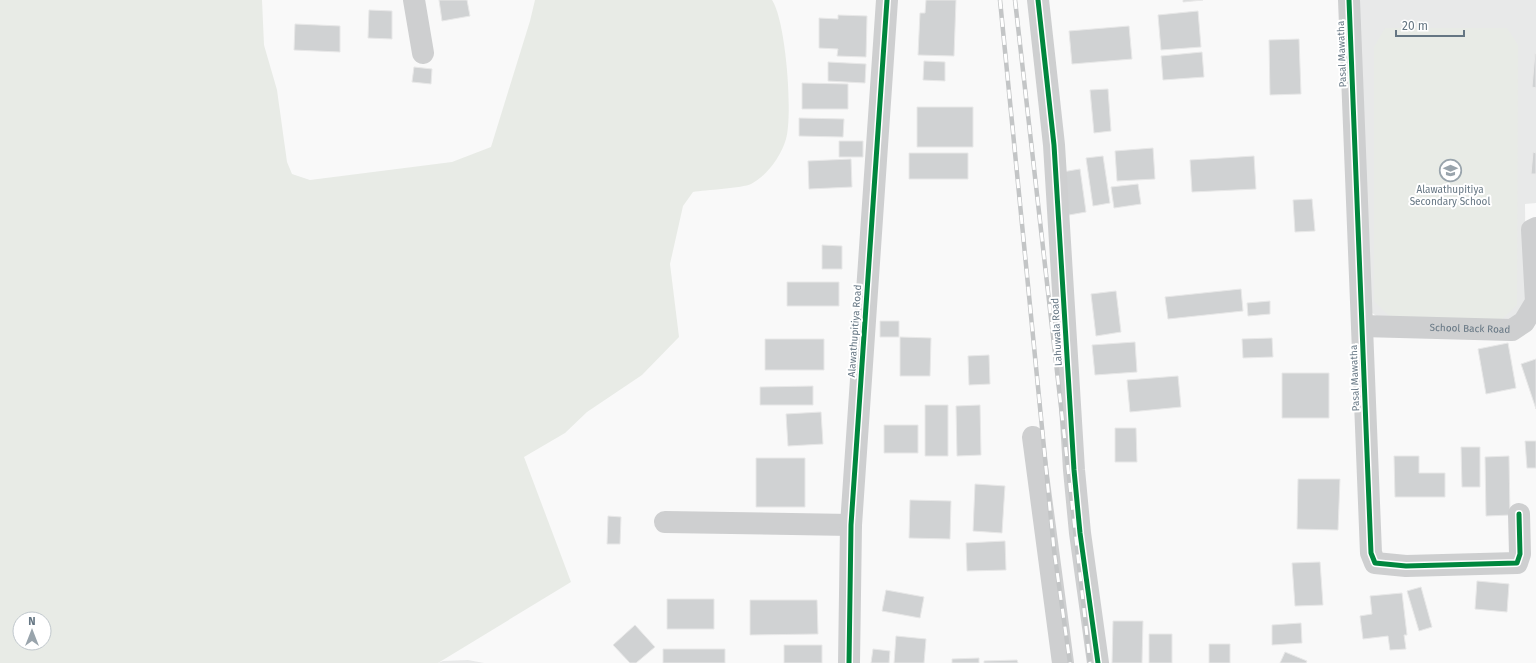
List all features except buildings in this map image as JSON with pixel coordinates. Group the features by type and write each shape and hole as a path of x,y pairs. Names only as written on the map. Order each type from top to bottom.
{"street":[{"path":"414,0 423,53"},
{"name":"Alawathupitiya Road","path":"849,663 852,525 886,0"},
{"name":"Lahuwala Road","path":"1038,0 1054,145 1074,470 1080,533 1098,663"},
{"name":"Pasal Mawatha","path":"1348,0 1371,553 1375,563 1406,566 1517,563 1520,554 1519,514"},
{"name":"School Back Road","path":"1362,326 1512,330 1524,322 1536,302 1532,230 1536,228"},
{"path":"1032,437 1063,663"},
{"path":"665,522 852,525"}],"shaded area":[{"path":"0,0 262,0 264,45 277,90 287,162 292,174 310,180 452,162 491,147 530,21 535,0 772,0 777,11 781,27 787,68 789,110 788,127 786,139 781,152 768,171 751,184 732,188 693,192 683,206 670,264 679,337 642,375 587,412 565,433 524,457 571,582 438,663 0,663"},
{"name":"Alawathupitiya Secondary School","path":"1358,0 1536,0 1536,203 1525,204 1526,299 1516,318 1509,324 1385,323 1370,311"},
{"name":"Alawathupitiya Secondary School","path":"1385,28 1507,28 1518,45 1517,305 1501,320 1392,319 1374,301 1374,47"},
{"path":"468,660 484,663 438,663 443,661"}],"railway":[{"path":"1000,0 1054,550 1070,663"},
{"path":"1015,0 1090,663"}],"cycle path":[{"path":"849,663 851,525 887,0"},
{"path":"1038,0 1054,145 1074,470 1080,533 1098,663"},
{"path":"1349,0 1371,553 1375,563 1406,566 1517,563 1520,554 1519,514"}],"place":[{"name":"Alawathupitiya Secondary School","path":"1450,170"}]}
